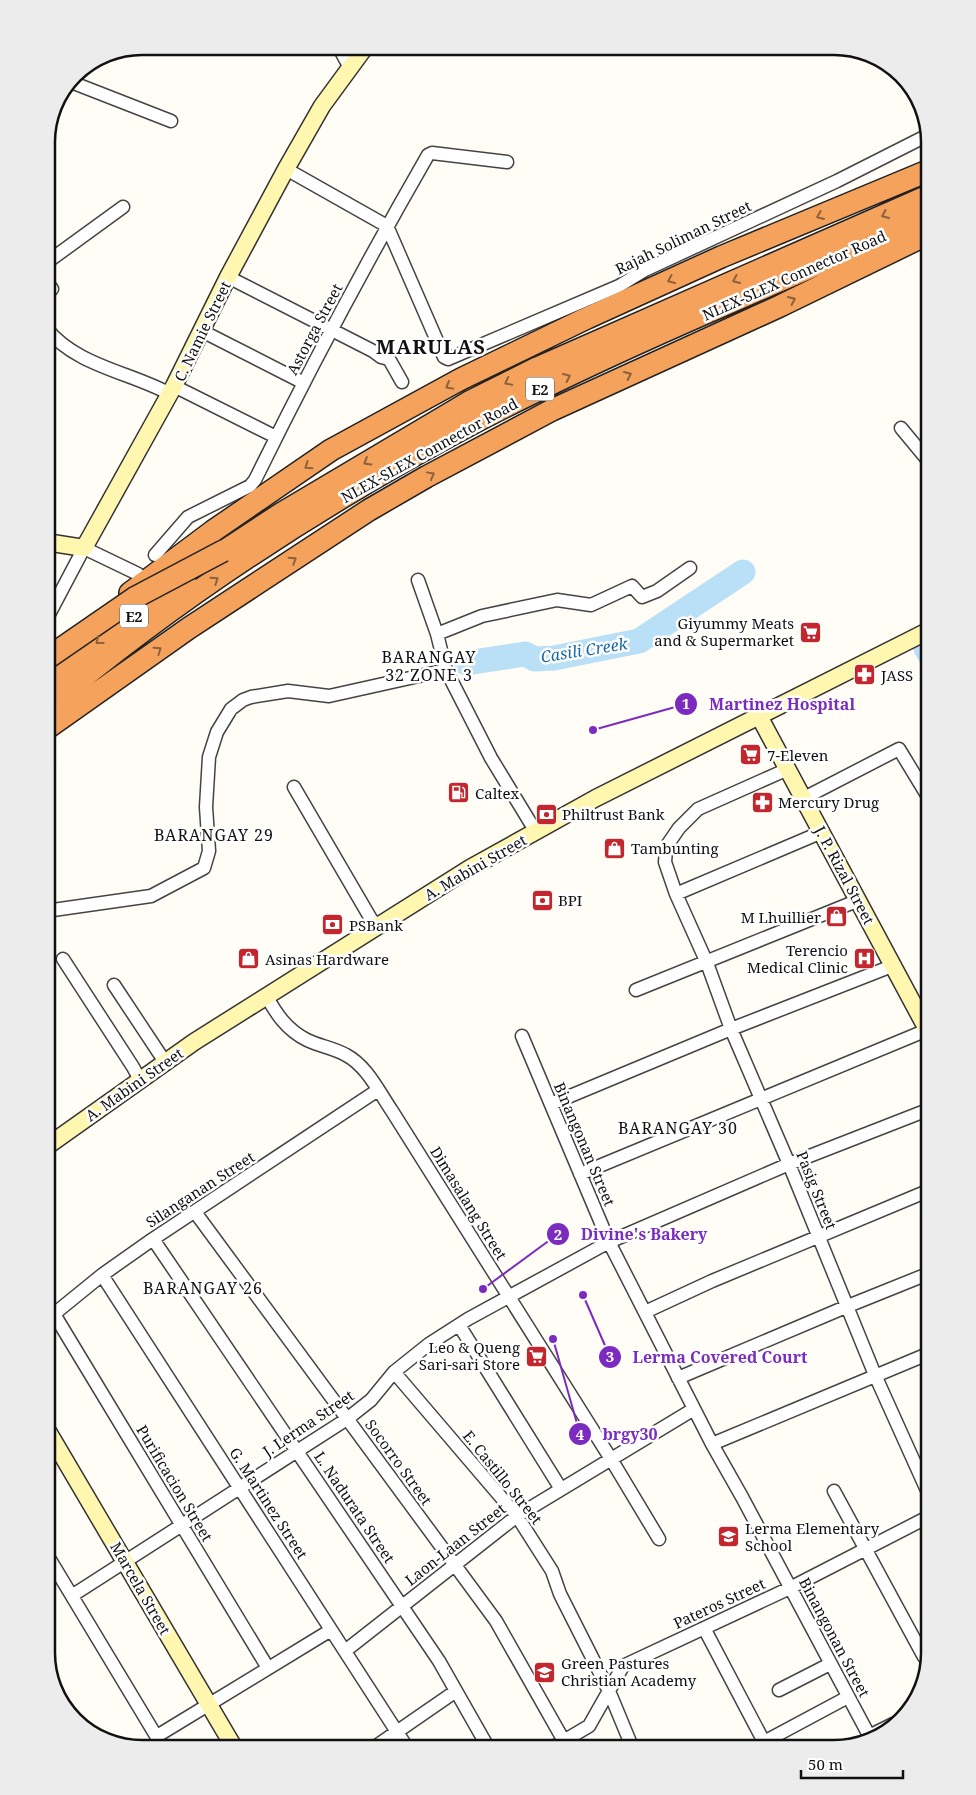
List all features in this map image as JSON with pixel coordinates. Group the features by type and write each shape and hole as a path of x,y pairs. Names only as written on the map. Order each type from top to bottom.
{"highway":[{"path":"55,657 97,619 154,575 331,450 461,380 587,318 721,257 921,174"},
{"name":"NLEX-SLEX Connector Road","path":"55,676 102,639 223,551 354,470 486,393 537,368 921,199"},
{"name":"NLEX-SLEX Connector Road","path":"55,701 175,608 235,566 356,488 479,420 545,387 670,329 921,220"},
{"path":"55,721 189,628 369,510 552,410 780,306 921,237"},
{"path":"55,654 136,597 223,551"},
{"path":"55,719 102,679 175,608"}],"street":[{"path":"343,55 350,68"},
{"name":"C. Namie Street","path":"55,603 172,390 228,276 286,169 322,106 359,55"},
{"path":"77,85 170,121"},
{"name":"Rajah Soliman Street","path":"387,226 444,357 448,359 619,286 645,270 837,181 921,139"},
{"name":"Astorga Street","path":"155,555 188,517 253,484 387,226 429,153 507,162"},
{"path":"286,169 387,226"},
{"path":"55,256 123,207"},
{"path":"228,276 373,351 381,357 389,358 402,382"},
{"path":"202,331 304,383"},
{"path":"55,339 79,356 172,390 276,438"},
{"path":"901,428 921,452"},
{"path":"55,543 84,548 138,574"},
{"path":"437,634 482,616 557,600 591,605 631,586 642,597 657,591 690,568"},
{"path":"418,580 437,634 446,670 491,758 536,832"},
{"name":"A. Mabini Street","path":"55,1141 165,1062 266,995 470,868 596,798 921,635"},
{"path":"55,910 151,896 204,868 209,851 206,807 209,757 217,732 232,709 242,700 251,696 288,691 329,696 446,670"},
{"name":"J. P. Rizal Street","path":"759,716 921,1018"},
{"path":"804,798 899,749 921,785"},
{"name":"Pasig Street","path":"788,769 698,809 679,828 668,844 665,862 676,894 706,963 731,1029 790,1164 875,1376 921,1477"},
{"path":"294,787 371,919 378,926"},
{"path":"676,894 822,832"},
{"path":"636,990 859,900"},
{"path":"63,959 140,1080"},
{"path":"550,1104 731,1029 892,966"},
{"path":"114,985 165,1062"},
{"name":"Dimasalang Street","path":"266,995 276,1013 290,1029 307,1040 347,1055 362,1068 378,1090 611,1459 659,1539"},
{"path":"580,1174 761,1098 921,1035"},
{"name":"Binangonan Street","path":"522,1036 609,1242 712,1444 867,1733"},
{"name":"Silanganan Street","path":"55,1315 102,1275 153,1239 378,1090"},
{"name":"J. Lerma Street","path":"73,1595 347,1419 370,1400 394,1372 429,1344 508,1297 609,1242 790,1164 921,1113"},
{"path":"644,1312 712,1281 921,1194"},
{"name":"Socorro Street","path":"195,1212 496,1621 563,1740"},
{"name":"L. Nadurata Street","path":"153,1239 439,1661 484,1740"},
{"name":"G. Martinez Street","path":"102,1275 402,1740"},
{"path":"678,1378 848,1306 921,1278"},
{"path":"459,1325 561,1489"},
{"name":"Purificacion Street","path":"55,1327 182,1525 268,1668"},
{"path":"712,1444 921,1357"},
{"name":"E. Castillo Street","path":"394,1372 517,1516 552,1571 560,1594 609,1691 629,1740"},
{"name":"Laon-Laan Street","path":"345,1652 517,1516 694,1409"},
{"name":"Marcela Street","path":"55,1443 230,1740"},
{"path":"834,1491 921,1652"},
{"name":"Pateros Street","path":"566,1740 589,1726 623,1666 790,1588 921,1521"},
{"path":"55,1567 159,1740"},
{"path":"704,1628 763,1740"},
{"path":"157,1736 331,1630"},
{"path":"779,1690 830,1664"},
{"path":"385,1740 456,1691"},
{"path":"768,1740 848,1697"}],"waterway":[{"name":"Casili Creek","path":"466,663 525,654 535,659 554,658 639,641 743,572"}],"place":[{"name":"Giyummy Meats and & Supermarket","path":"810,632"},
{"name":"JASS","path":"865,675"},
{"name":"Martinez Hospital","path":"593,730"},
{"name":"7-Eleven","path":"751,755"},
{"name":"Caltex","path":"459,793"},
{"name":"Mercury Drug","path":"762,802"},
{"name":"Philtrust Bank","path":"546,814"},
{"name":"Tambunting","path":"615,848"},
{"name":"BPI","path":"542,900"},
{"name":"M Lhuillier","path":"837,917"},
{"name":"PSBank","path":"333,925"},
{"name":"Asinas Hardware","path":"249,959"},
{"name":"Terencio Medical Clinic","path":"864,959"},
{"name":"Divine's Bakery","path":"483,1289"},
{"name":"Lerma Covered Court","path":"583,1295"},
{"name":"brgy30","path":"553,1339"},
{"name":"Leo & Queng Sari-sari Store","path":"536,1356"},
{"name":"Lerma Elementary School","path":"729,1537"},
{"name":"Green Pastures Christian Academy","path":"545,1672"}],"district":[{"name":"MARULAS","path":"431,346"},
{"name":"BARANGAY 32 ZONE 3","path":"429,666"},
{"name":"BARANGAY 29","path":"214,835"},
{"name":"BARANGAY 30","path":"678,1128"},
{"name":"BARANGAY 26","path":"203,1288"}]}
